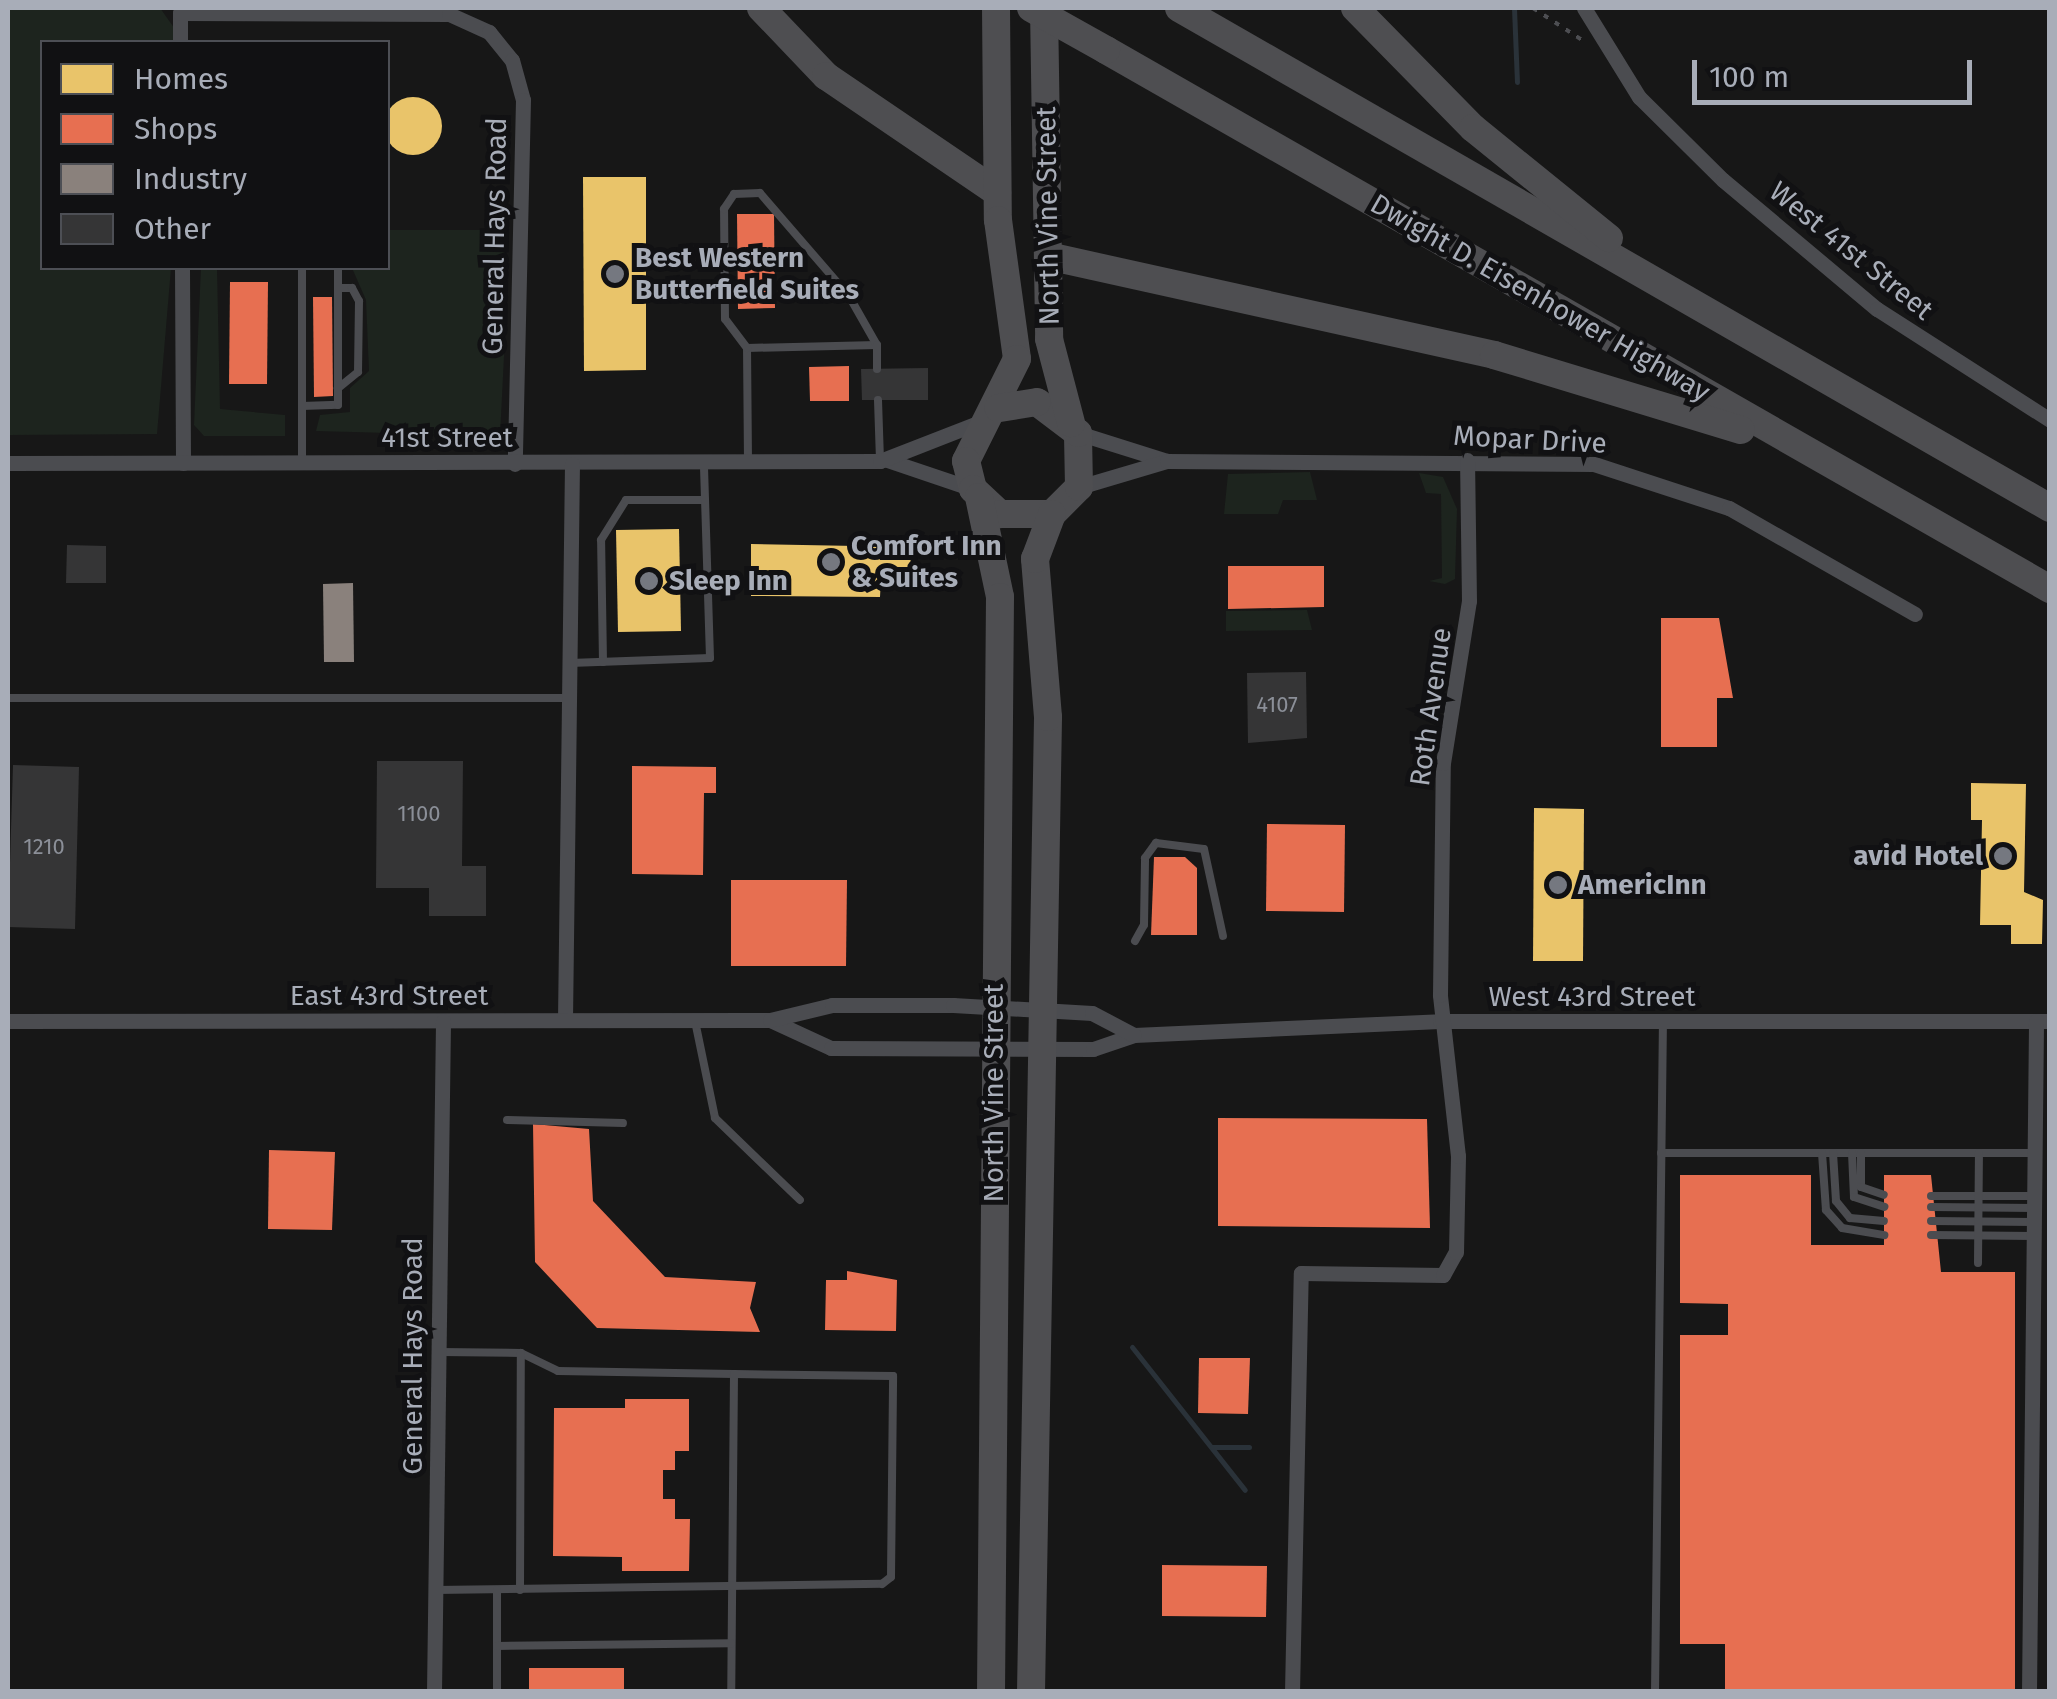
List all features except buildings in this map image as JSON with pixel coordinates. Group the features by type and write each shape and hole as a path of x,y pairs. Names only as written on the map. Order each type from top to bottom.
{"highway":[{"path":"761,8 826,76 997,192"},
{"name":"North Vine Street","path":"989,415 1018,342 997,192 996,8"},
{"name":"Dwight D. Eisenhower Highway","path":"1031,8 2050,588"},
{"name":"North Vine Street","path":"1044,8 1049,339 1074,428"},
{"path":"1178,8 2050,508"},
{"path":"1355,8 1473,128 1688,301"},
{"path":"1048,256 1549,370 1678,405 1836,467"},
{"path":"1037,402 1074,428 1079,487 1052,514 1012,518 976,493 968,447 989,415 1037,402"},
{"name":"North Vine Street","path":"976,493 1000,598 991,1692"},
{"name":"North Vine Street","path":"1030,1692 1048,717 1035,559 1052,514"}],"street":[{"name":"West 41st Street","path":"1584,8 1639,97 1878,309 2050,420"},
{"name":"General Hays Road","path":"180,10 449,14 489,32 512,60 523,100 514,464"},
{"path":"180,10 180,40"},
{"path":"182,270 182,463"},
{"name":"41st Street","path":"883,461 989,415"},
{"name":"Mopar Drive","path":"1074,428 1168,461"},
{"name":"Mopar Drive","path":"1079,487 1168,461 1466,460 1594,464 1688,490 1914,614"},
{"name":"Roth Avenue","path":"1292,1692 1302,1273 1444,1274 1456,1252 1458,1156 1440,1020 1444,763 1469,600 1466,460"},
{"name":"41st Street","path":"8,462 883,461 976,493"},
{"path":"565,1020 572,464"},
{"name":"East 43rd Street","path":"8,1021 695,1022 770,1020 832,1005 1092,1013 1134,1036"},
{"name":"East 43rd Street","path":"770,1020 831,1048 995,1045 1093,1049 1134,1036"},
{"name":"West 43rd Street","path":"1134,1036 1440,1020 2043,1021"},
{"path":"2029,1692 2034,1153 2043,1021"},
{"name":"General Hays Road","path":"434,1692 443,1022"}],"lane":[{"path":"748,463 747,348 725,319 724,209 746,190 760,193 849,296 877,345 877,368"},
{"path":"302,270 302,463"},
{"path":"302,406 338,405 338,270"},
{"path":"338,288 352,288 359,300 358,372 338,388"},
{"path":"747,348 877,345"},
{"path":"878,400 883,461"},
{"path":"570,663 710,658 704,464"},
{"path":"603,662 601,540 626,500 705,500"},
{"path":"8,698 569,698"},
{"path":"1135,941 1144,925 1145,858 1156,843 1204,849 1222,936"},
{"path":"695,1022 715,1118 800,1200"},
{"path":"1656,1692 1662,1022"},
{"path":"507,1120 623,1123"},
{"path":"1661,1153 2034,1153"},
{"path":"1822,1153 1826,1210 1842,1228 1884,1236"},
{"path":"1834,1153 1836,1201 1850,1218 1884,1222"},
{"path":"1856,1153 1861,1187 1884,1196"},
{"path":"1856,1153 1854,1197 1884,1207"},
{"path":"1978,1263 1979,1153"},
{"path":"1931,1196 1979,1196 2034,1216"},
{"path":"1931,1207 1979,1208 2034,1216"},
{"path":"1931,1222 2034,1216"},
{"path":"1931,1236 1978,1236 2034,1216"},
{"path":"435,1590 731,1588 891,1577 893,1376 558,1371 521,1353 440,1352"},
{"path":"520,1590 521,1353"},
{"path":"730,1692 734,1374"},
{"path":"497,1590 497,1692"},
{"path":"497,1646 730,1643"}],"path":[{"path":"1533,8 1574,42 1598,35"}],"shaded area":[{"path":"8,8 160,8 177,32 177,40 40,40 40,270 171,270 157,434 8,435"},
{"path":"390,230 506,230 504,291 489,299 488,325 505,336 500,436 316,431 320,415 350,412 350,388 369,371 366,300 353,270 390,270"},
{"path":"201,270 217,270 220,409 285,415 285,436 204,436 194,425"},
{"path":"1310,472 1317,500 1283,500 1278,514 1224,514 1228,474"},
{"path":"1419,473 1443,477 1457,509 1455,579 1445,584 1429,581 1442,578 1441,494 1426,493"},
{"path":"1307,610 1312,630 1226,631 1226,611"}],"waterway":[{"path":"1514,8 1517,82"},
{"path":"1132,1347 1245,1490"},
{"path":"1212,1447 1249,1447"}],"place":[{"name":"Best Western Butterfield Suites","path":"615,274"},
{"name":"Comfort Inn & Suites","path":"831,562"},
{"name":"Sleep Inn","path":"649,581"},
{"name":"avid Hotel","path":"2003,856"},
{"name":"AmericInn","path":"1558,885"}]}
